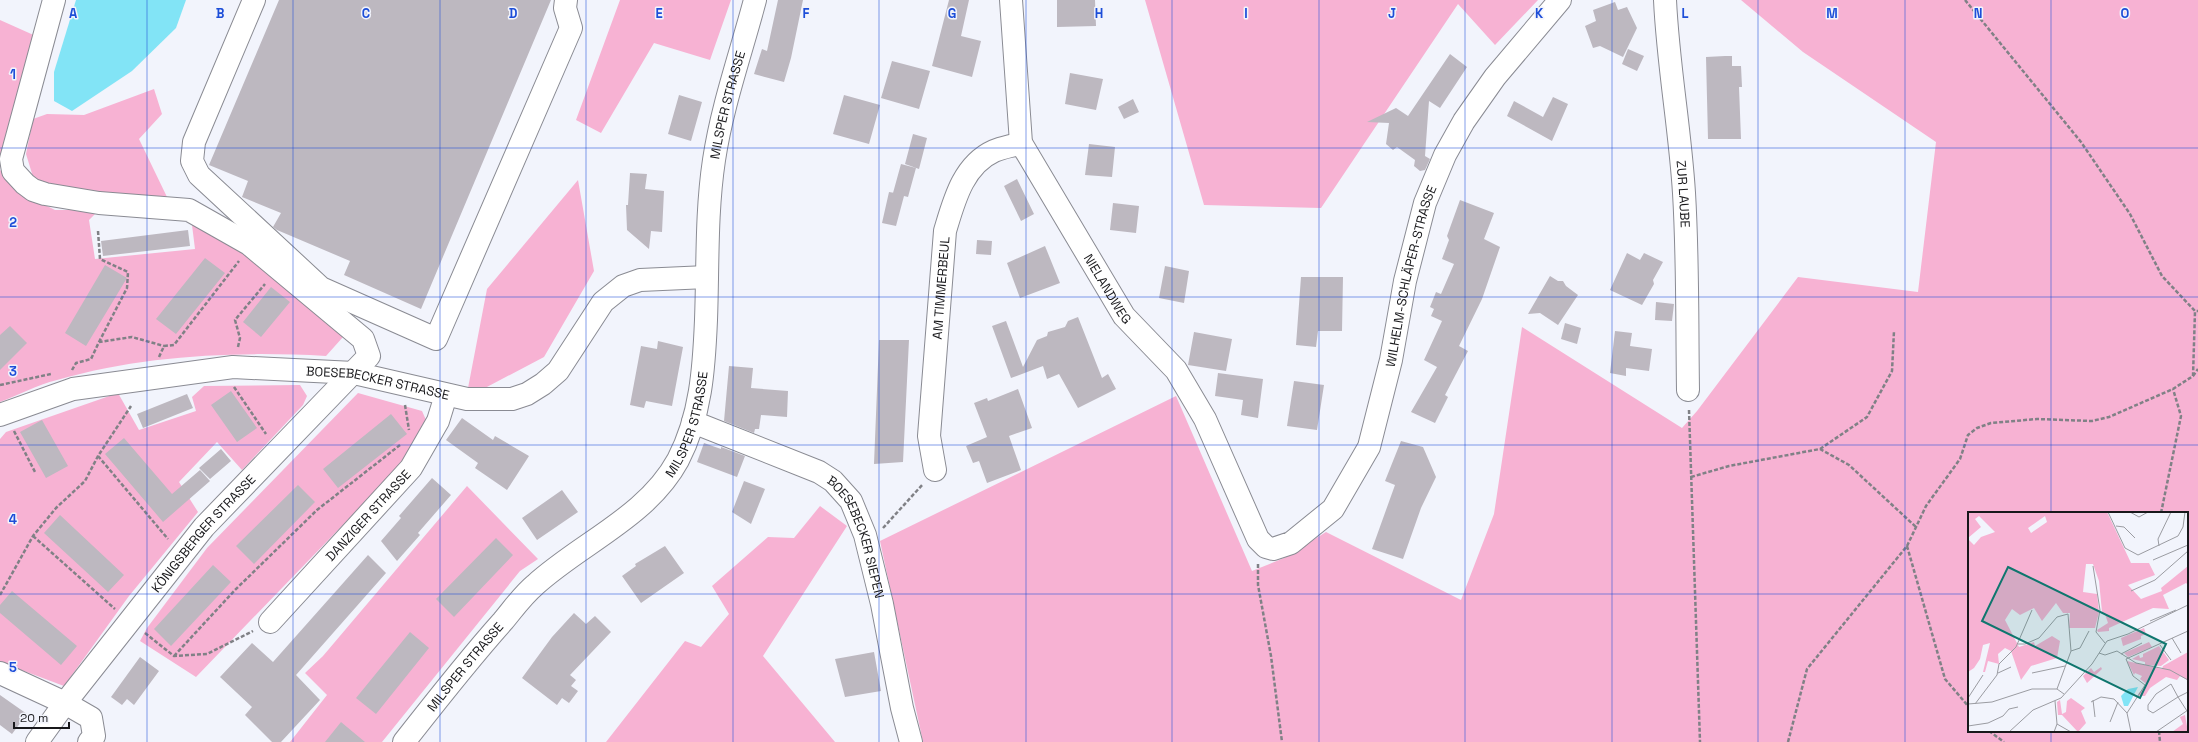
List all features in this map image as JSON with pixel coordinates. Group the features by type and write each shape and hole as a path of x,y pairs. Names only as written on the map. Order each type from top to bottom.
{"street":[{"path":"54,0 11,159 14,171 33,190 45,194 99,204 189,210 249,244 339,307 436,339 571,28 565,8 566,0"},
{"path":"254,0 194,142 192,161 199,175 321,288 339,307"},
{"name":"MILSPER STRASSE","path":"404,742 476,651 534,585 625,518 650,496 677,461 693,422 700,399 704,360 709,207 714,159 722,118 756,0"},
{"name":"NIELANDWEG","path":"1011,0 1022,143 1124,316 1176,370 1205,419 1266,544"},
{"name":"WILHELM-SCHLÄPER-STRASSE","path":"1266,544 1291,542 1333,509 1369,447 1391,360 1404,281 1425,203 1442,162 1464,121 1495,77 1560,0"},
{"name":"ZUR LAUBE","path":"1665,0 1667,33 1684,192 1687,258 1688,390"},
{"name":"AM TIMMERBEUL","path":"935,470 929,436 945,231 953,202 965,178 980,159 995,151 1022,143"},
{"name":"BOESEBECKER STRASSE","path":"2,414 73,389 233,367 354,373 467,399 512,399 527,394 543,384 558,371 603,302 623,286 640,280 707,277"},
{"name":"KÖNIGSBERGER STRASSE","path":"37,742 65,703 204,527 369,356 363,339 339,307"},
{"name":"DANZIGER STRASSE","path":"270,622 411,468 438,421 446,395"},
{"name":"BOESEBECKER SIEPEN","path":"693,422 819,472 833,481 851,501 858,514 868,544 902,708 911,742"},
{"path":"0,673 65,703 91,718 94,736 89,742"}],"path":[{"path":"1965,0 2081,142 2130,214 2162,276 2196,311 2193,376"},
{"path":"73,389 69,373 76,363 91,359 127,288 128,272 100,259 98,231"},
{"path":"99,342 132,337 164,346 174,345 235,267 249,244"},
{"path":"1691,477 1729,466 1820,449 1867,416 1892,371 1894,332"},
{"path":"149,378 164,346"},
{"path":"1788,742 1807,669 1907,546 1926,506 1960,460 1968,435 1977,428 1991,423 2037,419 2092,421 2109,417 2173,389 2193,376 2198,370"},
{"path":"0,385 43,374 56,374"},
{"path":"401,384 411,437"},
{"path":"2161,512 2181,416 2173,389"},
{"path":"1688,390 1700,742"},
{"path":"0,595 33,536 56,508 85,480 98,456 130,406"},
{"path":"2,414 35,472"},
{"path":"174,656 235,590 317,510 404,442"},
{"path":"1820,449 1849,464 1916,527"},
{"path":"98,456 182,555"},
{"path":"868,544 935,470"},
{"path":"1266,544 1258,585 1272,656 1282,742"},
{"path":"1907,546 1945,678 1968,706"},
{"path":"1990,732 2004,742"},
{"path":"2159,732 2160,742"}],"shaded area":[{"path":"620,0 731,0 710,60 654,43 601,133 576,120"},
{"path":"1145,0 1538,0 1495,45 1458,4 1321,208 1204,205"},
{"path":"1741,0 2198,0 2198,742 923,742 880,541 1176,396 1252,571 1284,558 1326,532 1461,600 1494,514 1522,327 1682,428 1697,411 1798,277 1918,292 1936,142 1803,52"},
{"path":"0,20 38,37 33,66 0,168"},
{"path":"154,89 162,114 139,139 167,197 69,193 34,180 26,154 33,119 47,114 84,115"},
{"path":"0,170 25,195 55,210 99,210 89,220 95,259 195,249 191,217 249,254 343,337 326,356 258,354 156,360 123,365 57,380 35,387 0,402"},
{"path":"578,180 594,271 544,357 485,388 468,388 487,289"},
{"path":"300,385 307,396 303,405 242,470 217,442 179,482 198,512 129,596 64,686 0,662 0,439 6,432 118,393 139,430 196,411 192,397 204,386"},
{"path":"358,393 422,411 426,420 419,439 393,473 196,677 140,641 147,628 207,548"},
{"path":"467,486 538,559 520,571 382,742 290,742 327,695 305,673 323,656"},
{"path":"820,506 847,526 763,656 835,742 606,742 685,641 701,647 729,614 712,586 768,537 794,538"}],"water":[{"path":"76,0 186,0 176,28 132,71 72,111 54,101 54,72"}],"building":[{"path":"279,0 551,0 421,309 344,275 350,261 277,230 273,227 281,213 242,197 248,181 209,165"},
{"path":"778,0 803,0 791,58 784,82 754,74 762,49 767,51"},
{"path":"949,0 969,0 961,36 981,41 972,77 932,66"},
{"path":"1057,0 1095,0 1096,26 1057,27"},
{"path":"1615,2 1618,10 1627,7 1637,28 1623,57 1600,46 1593,48 1585,26 1596,21 1593,10"},
{"path":"1628,49 1644,56 1637,71 1622,64"},
{"path":"1450,54 1467,67 1440,108 1429,101 1425,156 1430,159 1425,170 1420,171 1414,166 1415,160 1397,147 1393,150 1386,144 1389,123 1367,122 1396,108 1408,116"},
{"path":"1732,56 1732,66 1741,66 1742,87 1739,87 1741,139 1708,139 1706,57"},
{"path":"892,61 930,71 919,109 881,98"},
{"path":"1070,73 1103,79 1096,110 1065,104"},
{"path":"679,95 702,102 691,141 668,134"},
{"path":"844,95 880,105 869,144 833,134"},
{"path":"1553,97 1568,104 1552,141 1507,116 1514,101 1543,117"},
{"path":"1133,99 1139,112 1124,119 1118,107"},
{"path":"913,134 927,138 919,169 905,164"},
{"path":"1089,144 1115,147 1112,177 1085,175"},
{"path":"901,164 916,168 908,197 904,196 896,226 882,223 889,192 893,193"},
{"path":"630,173 647,174 645,189 664,191 662,232 651,231 649,249 627,230 626,205 628,205"},
{"path":"1017,179 1034,214 1021,221 1004,186"},
{"path":"1460,200 1494,213 1484,239 1500,247 1482,299 1459,346 1468,351 1445,395 1448,397 1435,423 1411,412 1437,367 1424,360 1442,321 1431,316 1434,309 1430,307 1436,292 1441,294 1454,264 1442,259 1449,240 1447,236"},
{"path":"1113,203 1139,206 1136,233 1110,230"},
{"path":"188,230 190,246 103,256 101,241"},
{"path":"977,240 992,241 991,255 976,254"},
{"path":"1045,246 1060,283 1020,298 1007,263"},
{"path":"1627,253 1640,260 1644,253 1663,262 1653,280 1654,284 1642,305 1610,290"},
{"path":"205,258 225,273 176,334 156,319"},
{"path":"105,265 127,278 86,346 65,333"},
{"path":"1165,266 1189,271 1184,303 1159,298"},
{"path":"1550,276 1558,281 1563,281 1566,286 1578,295 1558,325 1540,313 1528,314"},
{"path":"1301,277 1343,277 1342,331 1318,331 1316,347 1296,345"},
{"path":"271,287 290,302 261,337 243,322"},
{"path":"1656,302 1674,304 1672,321 1655,320"},
{"path":"1078,317 1102,378 1108,374 1116,389 1078,408 1059,374 1047,379 1043,366 1011,378 992,326 1006,321 1023,367 1037,340 1047,336 1048,332 1065,327 1068,321"},
{"path":"1565,323 1581,328 1577,344 1561,339"},
{"path":"10,326 27,343 0,370 0,335"},
{"path":"1615,331 1632,333 1630,346 1652,349 1649,371 1626,368 1626,376 1610,373"},
{"path":"1194,332 1232,339 1226,371 1188,365"},
{"path":"879,340 909,340 903,462 874,464"},
{"path":"658,341 683,347 672,406 646,401 644,408 630,405 641,346 657,349"},
{"path":"729,366 753,368 751,388 788,391 787,417 761,415 759,429 755,429 754,433 724,421"},
{"path":"1218,373 1263,379 1258,418 1241,415 1243,400 1215,396"},
{"path":"1294,381 1324,385 1317,430 1287,426"},
{"path":"1018,389 1032,428 1009,436 1021,470 987,483 979,461 973,463 966,446 987,437 974,403 987,398 988,401"},
{"path":"231,391 257,428 237,442 211,405"},
{"path":"187,394 193,408 143,428 137,414"},
{"path":"391,414 407,434 338,488 323,469"},
{"path":"462,418 493,440 495,436 529,456 507,490 475,468 478,463 446,440"},
{"path":"42,420 68,466 46,478 20,432"},
{"path":"124,438 172,494 200,470 210,481 163,522 105,454"},
{"path":"1401,441 1423,447 1436,477 1421,508 1403,559 1372,549 1395,485 1385,481"},
{"path":"704,443 721,449 721,447 745,456 737,477 697,462"},
{"path":"221,449 231,461 210,479 199,468"},
{"path":"432,478 451,495 418,533 420,535 397,561 381,541 401,518 399,516"},
{"path":"744,481 765,489 751,524 732,512"},
{"path":"298,485 315,502 254,564 236,546"},
{"path":"562,490 578,512 537,540 522,518"},
{"path":"60,515 124,575 108,592 44,533"},
{"path":"496,538 513,555 454,617 436,599"},
{"path":"665,546 684,573 641,603 622,576 636,566 635,564"},
{"path":"368,555 386,573 296,675 320,700 281,742 272,742 245,715 252,707 220,677 252,643 273,662"},
{"path":"213,565 231,582 171,646 154,629"},
{"path":"12,591 77,646 61,665 0,613 0,605"},
{"path":"574,613 586,624 595,616 611,632 570,675 576,680 571,686 578,691 569,703 562,698 557,705 522,678 552,637"},
{"path":"410,632 429,648 376,714 356,698"},
{"path":"874,652 881,691 845,697 835,659"},
{"path":"140,657 159,671 134,705 127,699 122,705 111,697"},
{"path":"0,695 27,714 12,734 0,725"},
{"path":"341,722 365,742 325,742"}]}
